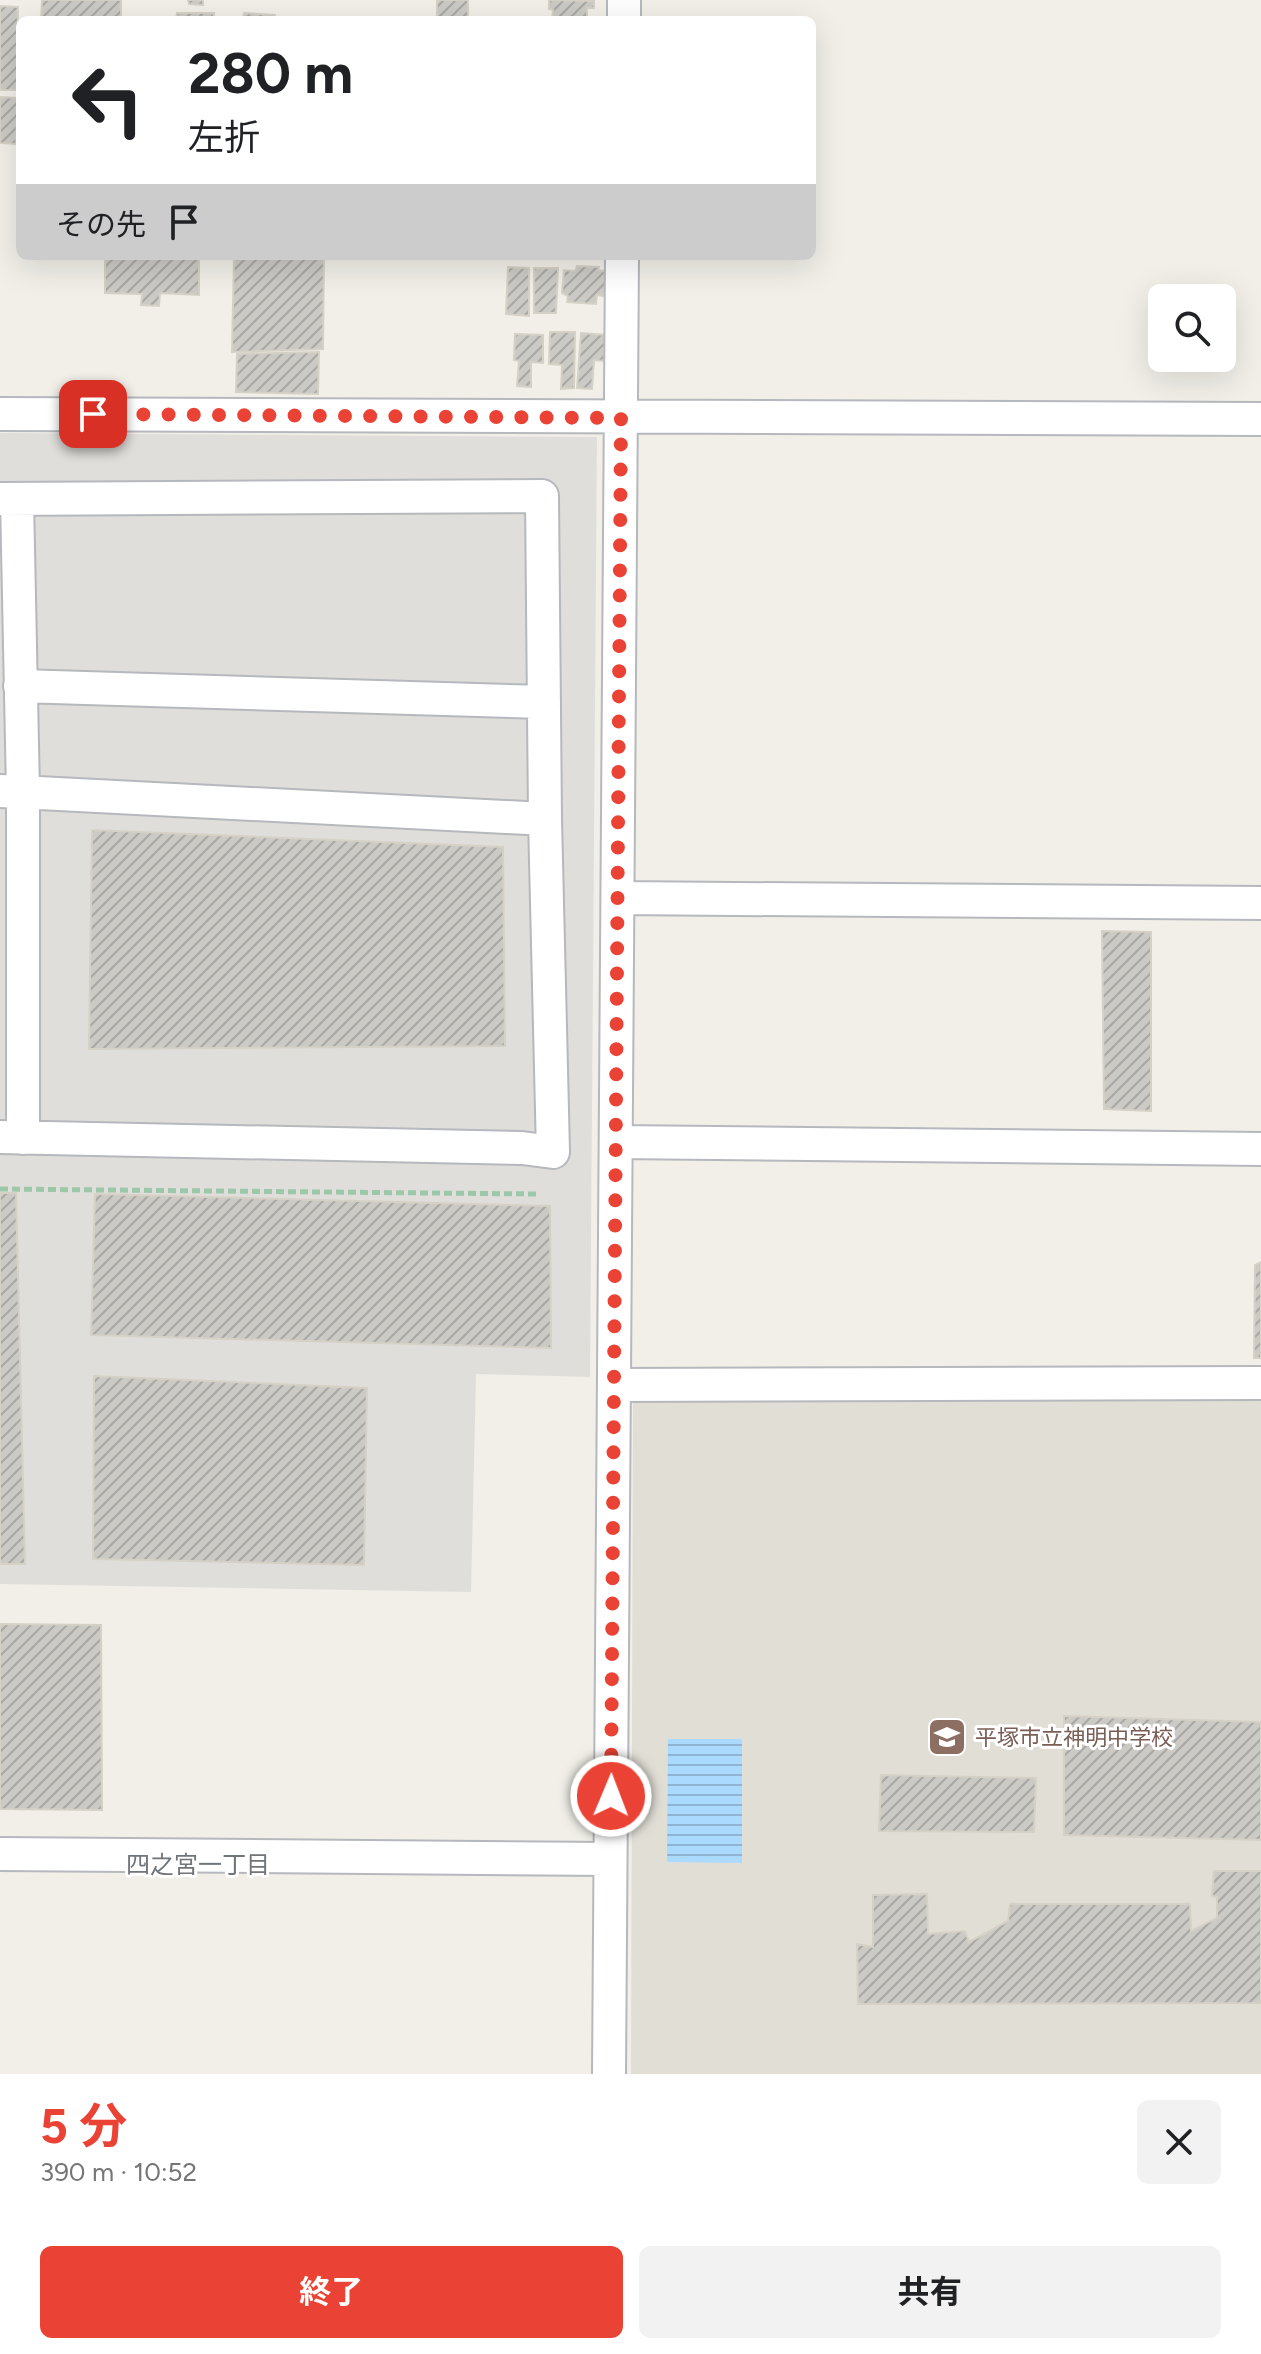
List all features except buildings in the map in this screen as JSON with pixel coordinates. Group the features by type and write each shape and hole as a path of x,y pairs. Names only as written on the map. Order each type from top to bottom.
{"street":[{"path":"609,2074 622,260"},
{"path":"0,414 1261,419"},
{"path":"542,496 545,819 553,1152 522,1148 11,1137 11,792 20,686 8,499 542,496"},
{"path":"20,686 544,702"},
{"path":"11,792 545,819"},
{"path":"618,898 1261,903"},
{"path":"616,1142 1261,1149"},
{"path":"614,1385 1261,1383"},
{"path":"0,1854 610,1859"}],"path":[{"path":"0,1189 538,1194"}],"shaded area":[{"path":"0,433 597,437 590,1377 476,1374 471,1592 0,1584"},
{"name":"平塚市立神明中学校","path":"1261,1399 1261,2074 631,2074 633,1401"}],"water":[{"path":"668,1739 742,1739 742,1863 667,1862"}],"place":[{"name":"平塚市立神明中学校","path":"947,1737"}],"district":[{"name":"四之宮一丁目","path":"198,1864"}],"route":[{"path":"93,414 621,418 611,1796"}]}
